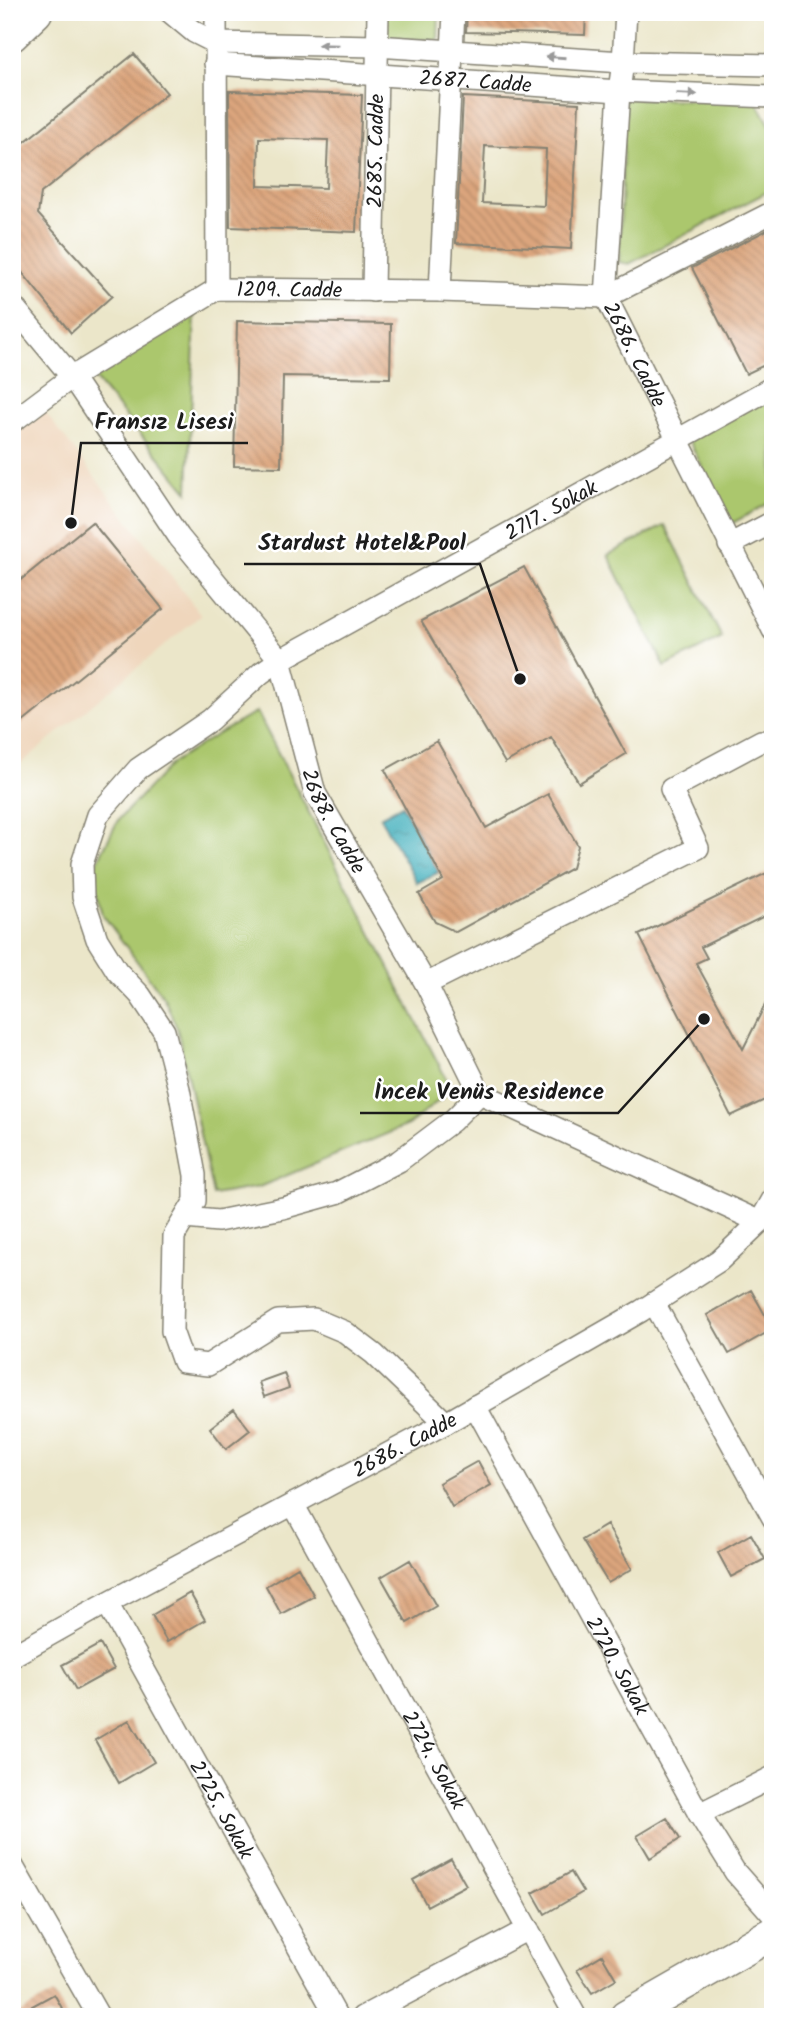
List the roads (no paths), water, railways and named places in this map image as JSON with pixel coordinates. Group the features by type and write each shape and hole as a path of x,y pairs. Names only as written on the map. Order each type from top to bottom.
{"main road":[{"path":"625,2017 773,1933"}],"street":[{"path":"170,12 216,54"},
{"path":"216,12 217,289"},
{"name":"2685. Cadde","path":"373,290 377,12"},
{"path":"440,291 453,12"},
{"name":"2686. Cadde","path":"626,12 606,297 773,630"},
{"name":"2687. Cadde","path":"216,54 376,46 623,62 773,65"},
{"name":"2687. Cadde","path":"216,54 375,74 773,99"},
{"path":"606,297 773,212"},
{"name":"1209. Cadde","path":"12,422 72,377 217,289 440,291 606,297"},
{"name":"2688. Cadde","path":"12,305 72,377 180,537 280,660 315,793 426,984 480,1093"},
{"name":"2717. Sokak","path":"446,1423 374,1354 345,1332 314,1319 278,1321 208,1364 183,1362 172,1331 174,1236 195,1201 195,1175 178,1089 164,1031 140,995 117,971 97,939 83,897 82,864 98,815 138,769 210,720 261,673 773,387"},
{"path":"729,545 773,522"},
{"path":"426,984 698,848 671,789 761,741"},
{"path":"185,1218 218,1221 283,1208 337,1193 399,1161 452,1121 480,1093 760,1222"},
{"name":"2686. Cadde","path":"12,1656 446,1423 654,1303 719,1261 760,1222 773,1199"},
{"path":"654,1303 773,1518"},
{"name":"2720. Sokak","path":"475,1406 699,1814 735,1872 773,1915"},
{"name":"2724. Sokak","path":"293,1504 576,2017"},
{"name":"2725. Sokak","path":"107,1603 337,2017"},
{"path":"699,1814 773,1777"},
{"path":"12,1865 99,2017"},
{"path":"362,2017 528,1929"}],"water":[{"path":"402,805 439,872 417,883 380,817"}],"place":[{"name":"Fransız Lisesi","path":"71,523"},
{"name":"Stardust Hotel&Pool","path":"520,679"},
{"name":"İncek Venüs Residence","path":"704,1019"}]}
